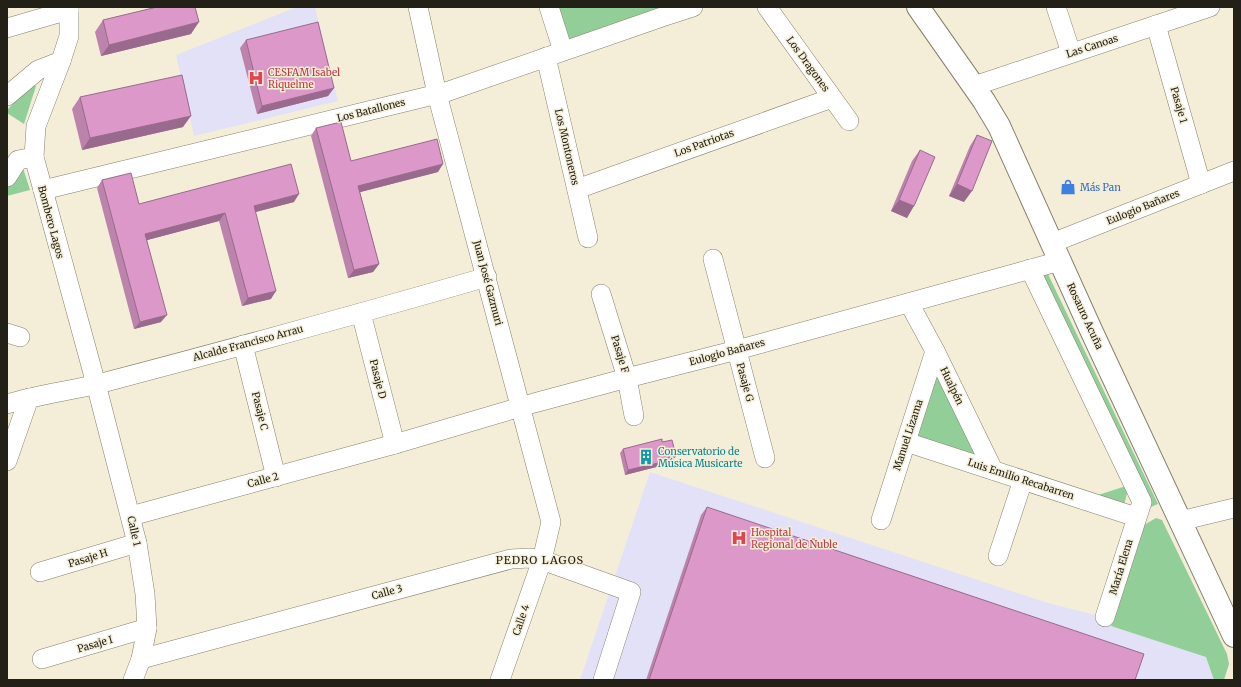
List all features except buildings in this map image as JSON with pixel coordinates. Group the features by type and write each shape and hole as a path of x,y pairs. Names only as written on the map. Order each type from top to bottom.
{"main road":[{"name":"Rosauro Acuña","path":"918,7 992,112 1091,330 1234,636"}],"street":[{"name":"Juan José Gazmuri","path":"418,7 437,94 487,277 551,522 542,560"},
{"name":"Los Montoneros","path":"549,7 554,54 577,189 588,238"},
{"name":"Los Batallones","path":"43,190 437,94 693,7"},
{"name":"Los Dragones","path":"767,7 849,121"},
{"path":"1056,7 1071,53"},
{"name":"Las Canoas","path":"974,86 1156,25 1178,12 1210,7"},
{"path":"7,28 69,8"},
{"name":"Bombero Lagos","path":"69,8 69,36 36,126 34,156 96,384"},
{"name":"Pasaje 1","path":"1156,25 1201,184"},
{"path":"7,96 38,70 61,61"},
{"name":"Los Patriotas","path":"577,189 832,98"},
{"path":"7,177 18,160 34,156"},
{"name":"Eulogio Bañares","path":"395,444 521,407 737,350 1030,269 1056,252 1201,184 1234,171"},
{"name":"Pasaje G","path":"713,259 766,458"},
{"path":"1030,269 1142,502 1136,517"},
{"name":"Alcalde Francisco Arrau","path":"7,404 96,384 361,313 487,277"},
{"name":"Pasaje F","path":"601,294 627,378 634,416"},
{"name":"Hualpén","path":"909,303 935,351 993,470"},
{"name":"Pasaje D","path":"361,313 395,444"},
{"name":"Pasaje C","path":"243,344 276,477"},
{"name":"Manuel Lizama","path":"881,520 935,351"},
{"name":"Calle 1","path":"96,384 131,516 145,594 147,628 141,659 133,680"},
{"path":"7,461 29,398"},
{"name":"Luis Emilio Recabarren","path":"906,442 1136,517"},
{"name":"Calle 2","path":"131,516 395,444"},
{"path":"998,556 1023,480"},
{"path":"1180,521 1234,508"},
{"name":"María Elena","path":"1105,617 1136,517"},
{"name":"Pasaje H","path":"40,572 137,543"},
{"name":"Calle 3","path":"141,659 511,559 529,558 542,560 631,592 603,680"},
{"name":"Calle 4","path":"500,680 542,560"},
{"name":"Pasaje I","path":"42,659 147,628"}],"shaded area":[{"name":"CESFAM Isabel Riquelme","path":"297,7 315,7 338,101 194,136 176,55"},
{"name":"Hospital Regional de Ñuble","path":"650,472 1048,603 1099,616 1207,653 1216,680 580,680"}],"green space":[{"path":"551,7 677,7 565,45"},
{"path":"32,84 36,86 24,124 7,113 7,110"},
{"path":"22,165 30,190 7,196 7,183"},
{"path":"1047,272 1158,504 1151,507 1041,275"},
{"path":"937,364 983,462 913,440"},
{"path":"1129,485 1124,506 1092,497"},
{"path":"1156,518 1162,520 1227,654 1229,664 1224,680 1214,680 1206,657 1111,626 1144,525"}],"place":[{"name":"CESFAM Isabel Riquelme","path":"256,78"},
{"name":"Más Pan","path":"1068,187"},
{"name":"Conservatorio de Música Musicarte","path":"646,457"},
{"name":"Hospital Regional de Ñuble","path":"739,538"}],"district":[{"name":"PEDRO LAGOS","path":"540,560"}]}
